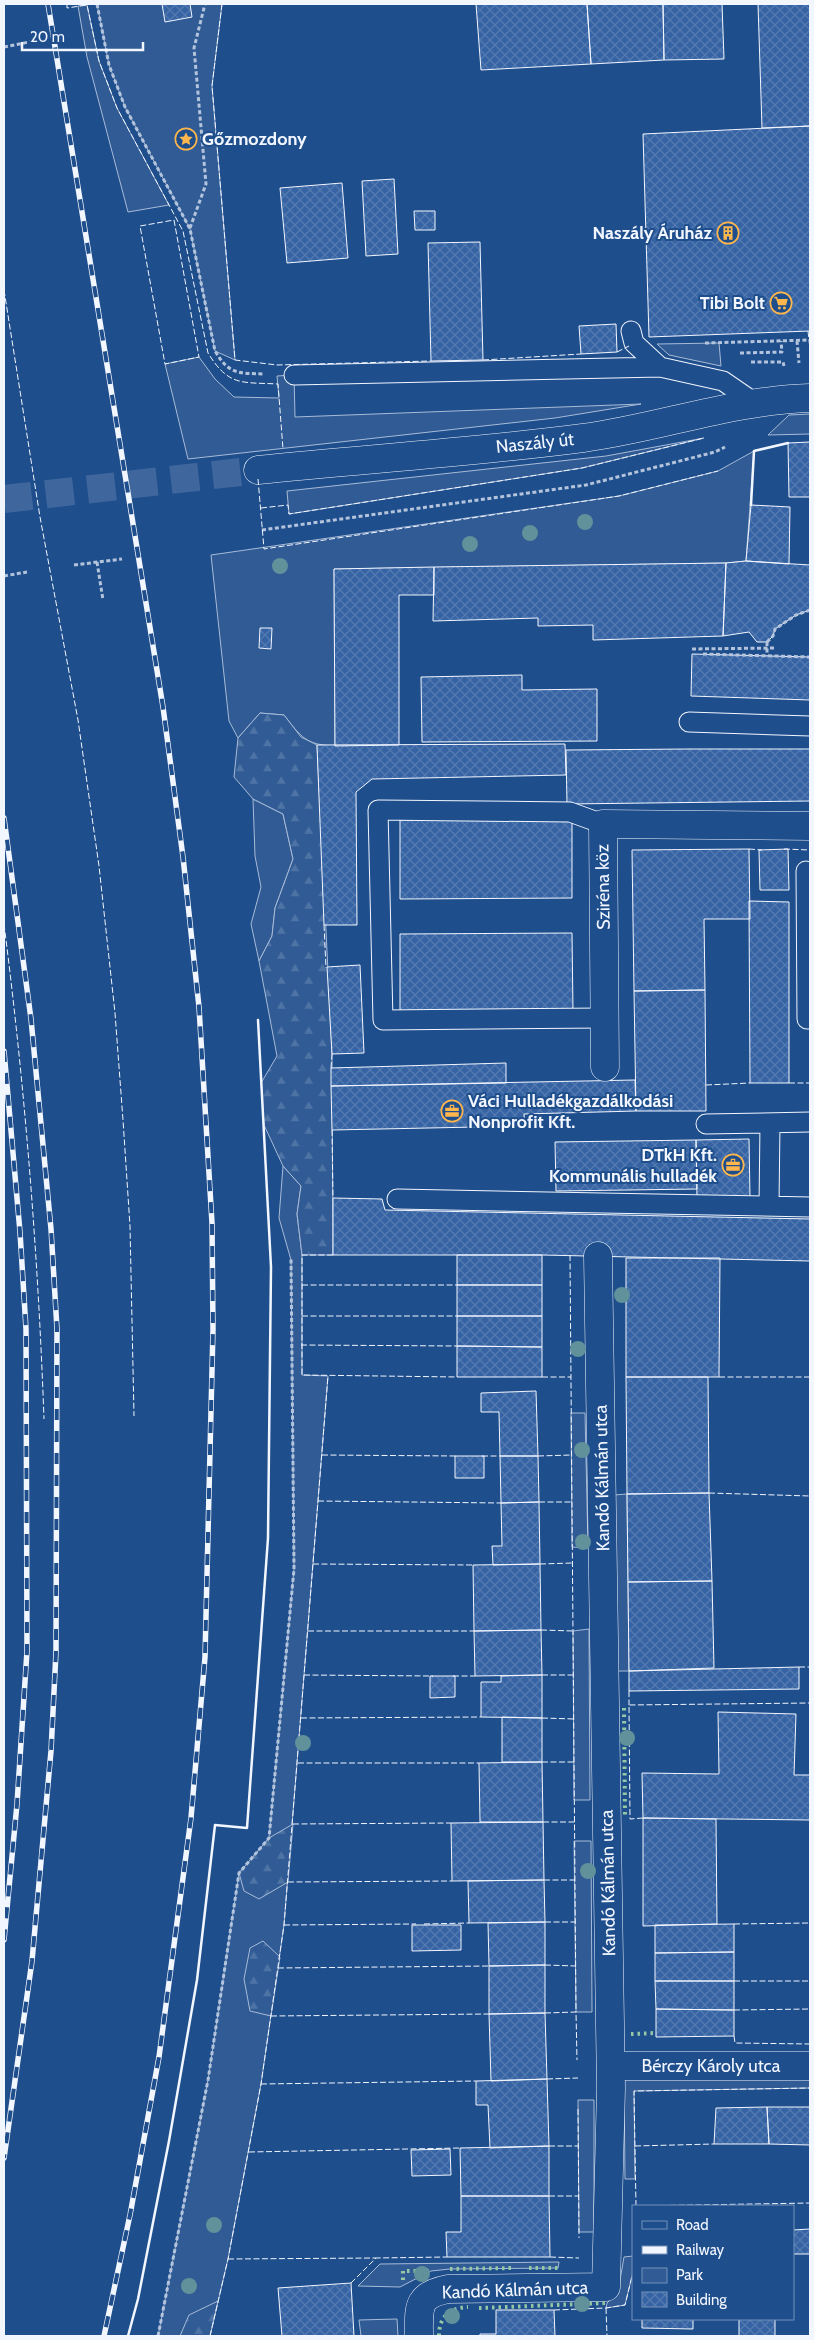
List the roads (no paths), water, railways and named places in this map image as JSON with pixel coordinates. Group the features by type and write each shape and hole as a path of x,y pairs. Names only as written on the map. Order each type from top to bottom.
{"street":[{"name":"Naszály út","path":"258,470 583,438 755,403 810,398"},
{"name":"Sziréna köz","path":"604,1067 602,824 810,826"},
{"name":"Kandó Kálmán utca","path":"420,2336 419,2311 424,2299 432,2292 448,2289 606,2287 610,2194 611,2066 598,1256"},
{"name":"Bérczy Károly utca","path":"611,2066 810,2066"}],"lane":[{"path":"631,330 634,344 660,367"},
{"path":"294,375 660,367 723,380 755,403"},
{"path":"689,722 810,726"},
{"path":"602,824 570,812 378,810 383,1020 604,1018"},
{"path":"806,871 807,1019 810,1019"},
{"path":"706,1124 810,1122"},
{"path":"769,1206 770,1123"},
{"path":"397,1199 810,1207"}],"tunnel":[{"path":"4,499 258,470"}],"railway":[{"path":"48,4 163,707 183,857 199,1007 212,1223 213,1329 205,1657 191,1818 159,2057 130,2215 104,2336"},
{"path":"4,818 31,1019 51,1229 57,1329 56,1652 51,1751 32,1961 4,2158"},
{"path":"4,1051 20,1232 26,1329 27,1651 17,1804 4,1940"}],"place":[{"name":"Gőzmozdony","path":"186,139"},
{"name":"Naszály Áruház","path":"728,233"},
{"name":"Tibi Bolt","path":"781,303"},
{"name":"Váci Hulladékgazdálkodási Nonprofit Kft.","path":"452,1111"},
{"name":"DTkH Kft. Kommunális hulladék","path":"733,1165"}]}
